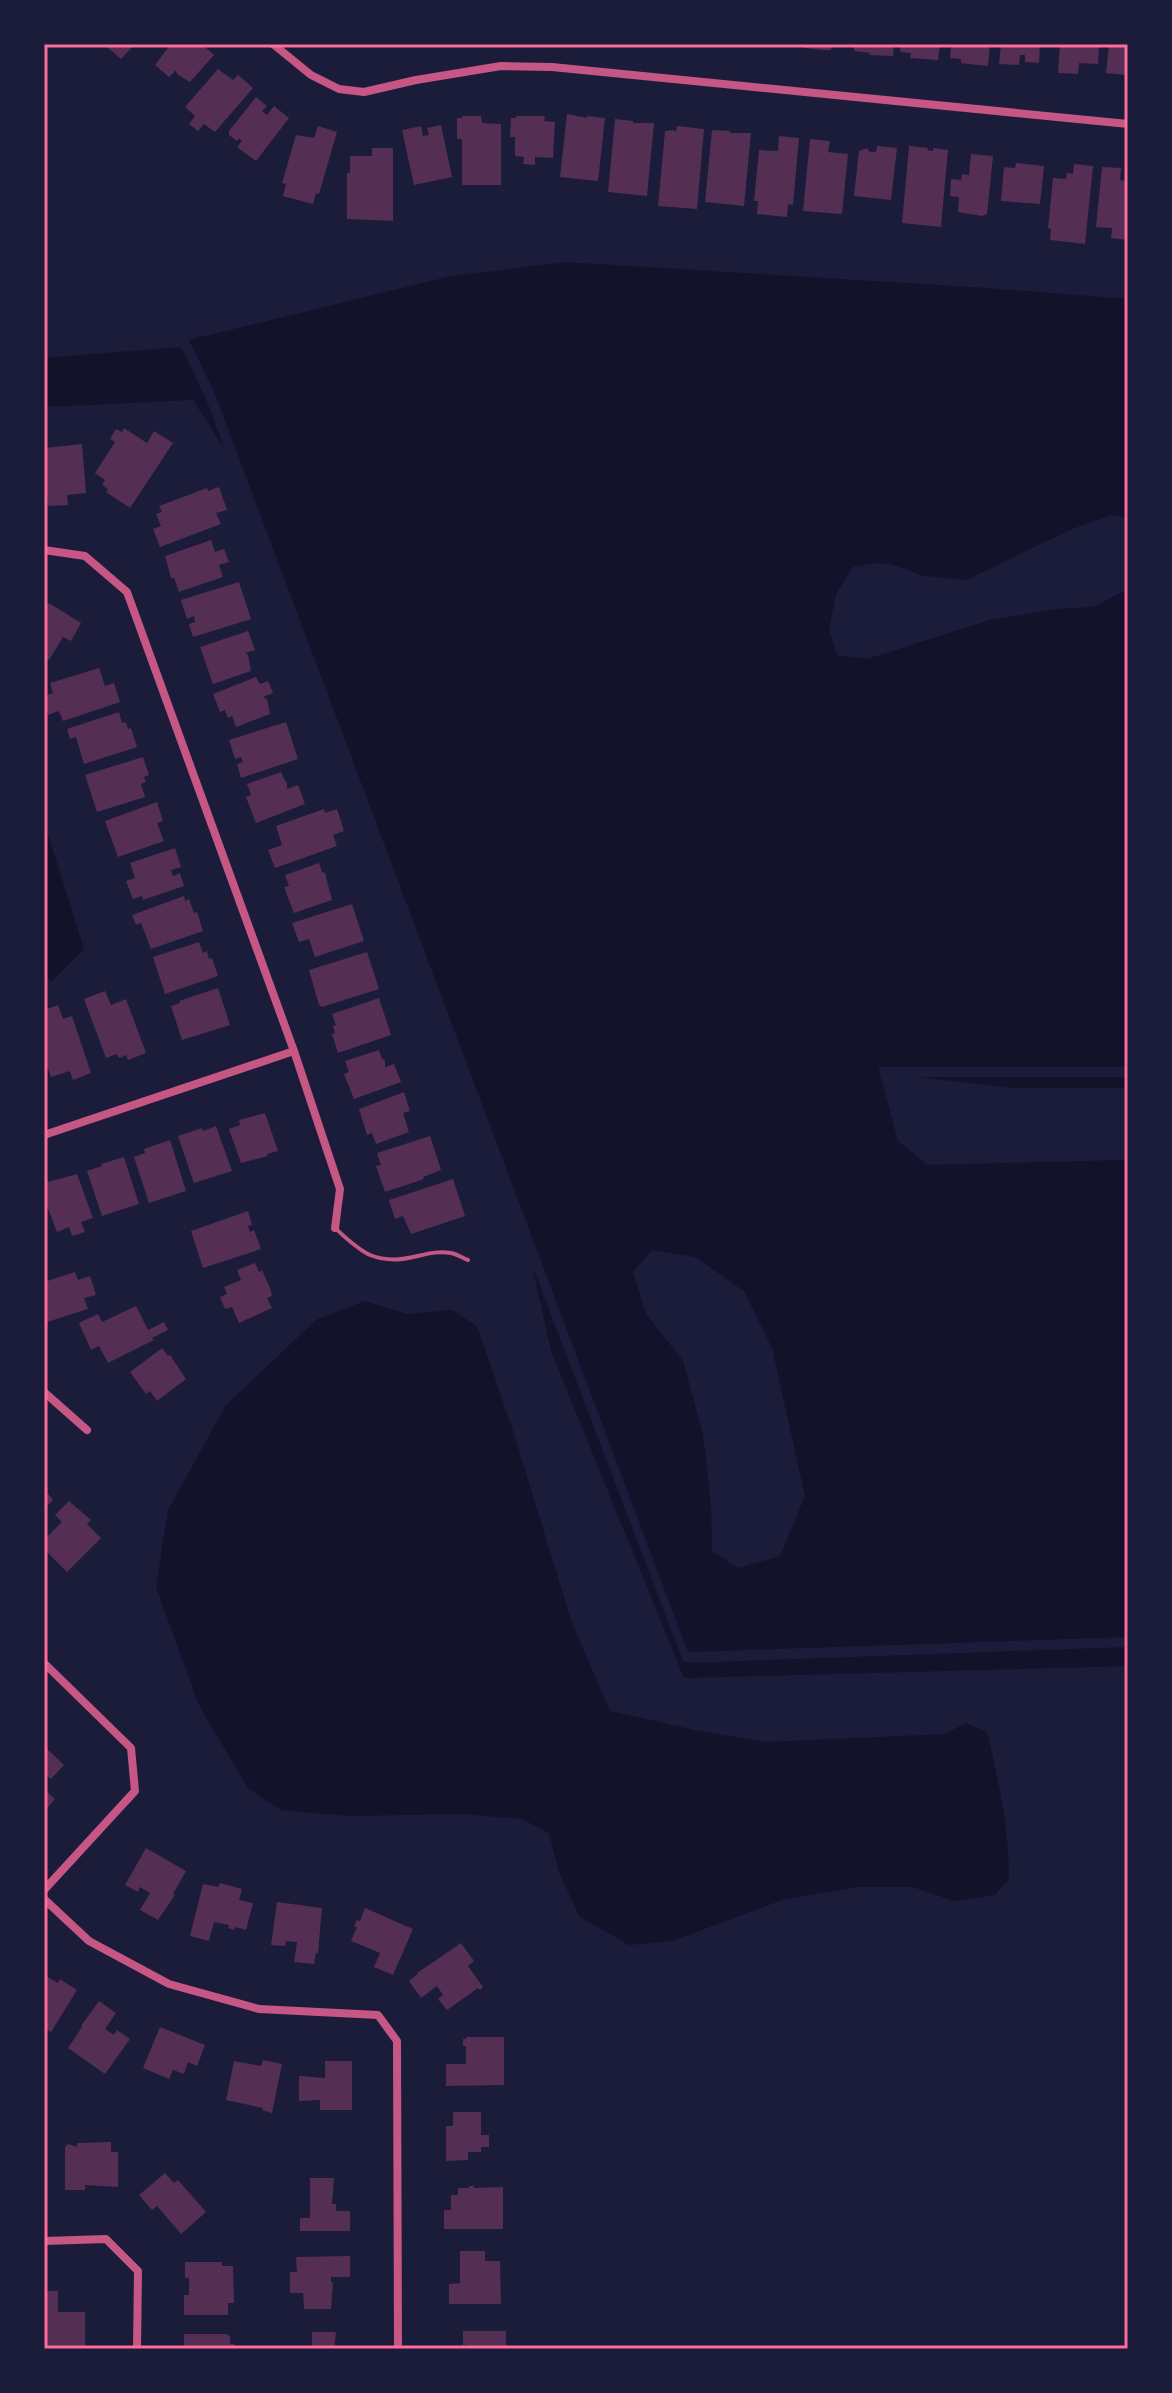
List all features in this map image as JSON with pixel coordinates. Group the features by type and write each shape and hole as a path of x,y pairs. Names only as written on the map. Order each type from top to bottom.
{"street":[{"path":"273,44 311,75 339,89 364,92 501,66 552,67 1128,124"},
{"path":"44,550 85,556 127,592 294,1051 340,1189 335,1228"},
{"path":"44,1135 294,1051"},
{"path":"44,1392 87,1430"},
{"path":"44,1663 131,1748 135,1791 44,1890"},
{"path":"44,1899 89,1941 169,1984 259,2009 378,2015 397,2041 398,2349"},
{"path":"44,2241 106,2239 138,2271 137,2349"}],"lane":[{"path":"335,1228 360,1249 387,1259 404,1260 441,1252 468,1260"}],"shaded area":[{"path":"564,262 1128,299 1128,518 1112,515 1072,529 966,580 924,576 891,564 853,567 836,594 829,630 837,655 867,659 990,620 1057,609 1093,607 1128,589 1128,1067 878,1067 898,1141 928,1165 1128,1160 1128,1637 688,1652 215,394 189,340 447,277","holes":["652,1250 695,1257 744,1291 772,1348 805,1496 780,1556 738,1568 712,1551 711,1505 703,1434 683,1361 646,1314 633,1272"]},
{"path":"181,347 206,399 225,450 193,400 44,407 44,358"},
{"path":"44,822 84,949 52,981 44,977"},
{"path":"918,1077 1128,1077 1128,1088 1013,1088"},
{"path":"532,1265 683,1661 1128,1647 1128,1666 684,1678 551,1351"},
{"path":"365,1301 407,1314 452,1310 477,1326 571,1620 610,1711 767,1742 945,1734 966,1723 987,1732 996,1769 1009,1860 1009,1879 995,1895 954,1901 913,1887 859,1887 785,1899 672,1941 629,1945 579,1916 559,1872 549,1833 522,1819 460,1814 349,1816 281,1810 248,1788 199,1705 156,1587 168,1510 226,1405 316,1320"}],"building":[{"path":"109,44 135,44 121,59 107,47"},
{"path":"171,44 208,44 205,47 214,55 190,82 176,70 169,77 155,65"},
{"path":"804,44 843,44 843,47 832,46 831,50 823,50 804,48"},
{"path":"854,44 894,44 893,56 854,51"},
{"path":"901,44 940,44 938,60 910,58 911,53 900,52"},
{"path":"951,44 990,44 988,66 961,63 961,59 950,58"},
{"path":"1001,44 1040,44 1039,63 1025,62 1025,55 1020,55 1019,65 999,64"},
{"path":"1060,44 1099,44 1098,64 1079,63 1078,74 1058,73"},
{"path":"1109,44 1128,44 1125,75 1106,73"},
{"path":"218,69 233,80 238,75 253,88 215,132 204,124 198,131 189,124 195,116 185,107"},
{"path":"256,97 267,106 262,111 267,115 274,106 289,118 256,161 237,147 242,141 229,135 229,131"},
{"path":"567,114 605,118 598,181 560,177"},
{"path":"481,116 482,123 501,124 501,185 462,185 462,139 457,139 457,118"},
{"path":"545,116 544,121 555,122 553,158 535,157 535,165 523,164 524,157 515,156 515,137 510,137 511,118"},
{"path":"615,119 654,123 647,196 608,192"},
{"path":"441,125 452,177 414,185 402,130 421,126 423,136 429,135 427,128"},
{"path":"318,126 337,132 319,194 316,193 313,204 283,196 286,184 282,183 296,135 314,138"},
{"path":"677,126 704,129 697,209 658,206 665,131 676,132"},
{"path":"712,130 751,133 744,206 705,202"},
{"path":"779,136 799,138 793,205 788,204 787,217 757,214 758,201 754,201 759,150 778,151"},
{"path":"810,139 830,141 828,152 848,154 842,214 803,211"},
{"path":"877,146 897,148 891,200 854,196 859,151 867,148 870,152 876,152"},
{"path":"909,146 933,151 933,148 948,150 941,227 902,223"},
{"path":"372,148 393,148 393,221 347,219 350,156 372,156"},
{"path":"971,154 993,156 987,214 982,216 958,212 959,197 950,196 951,179 961,180 962,174 969,175"},
{"path":"1016,163 1044,166 1040,204 1001,201 1004,167 1015,168"},
{"path":"1074,164 1093,166 1085,244 1050,240 1051,229 1048,228 1053,178 1066,179 1067,173 1073,174"},
{"path":"1102,167 1121,168 1120,180 1128,181 1128,240 1111,238 1112,228 1096,227"},
{"path":"124,428 147,443 154,431 173,443 130,508 106,492 108,489 102,485 105,480 95,473 115,442 110,439 116,429 122,432"},
{"path":"82,444 86,493 67,495 68,505 48,506 44,448"},
{"path":"219,487 227,510 216,513 221,524 160,547 153,529 161,526 156,514 162,512 159,506 207,488 208,491"},
{"path":"211,540 215,552 224,549 229,562 219,565 223,577 179,592 165,556"},
{"path":"239,582 251,619 193,637 189,624 195,622 194,616 187,619 181,600"},
{"path":"49,603 81,623 71,641 63,637 49,660 44,658 44,607"},
{"path":"248,631 255,650 245,653 251,671 213,684 200,647"},
{"path":"99,668 105,686 114,683 120,702 63,721 59,711 48,715 44,696 53,693 50,683"},
{"path":"256,677 260,684 268,681 273,693 263,697 267,699 270,714 236,727 232,716 228,718 225,710 220,712 213,694"},
{"path":"119,712 122,723 126,722 128,729 131,728 137,747 84,764 76,737 70,739 67,729"},
{"path":"286,722 298,759 241,778 237,764 243,762 241,757 235,759 229,740"},
{"path":"143,757 149,775 144,777 146,782 141,784 145,797 97,812 85,775"},
{"path":"281,772 287,789 298,785 305,804 256,823 246,797 251,795 247,784"},
{"path":"157,802 163,821 157,823 164,841 118,857 105,821"},
{"path":"324,809 325,813 337,809 344,831 333,835 337,846 275,868 268,850 282,845 276,826"},
{"path":"175,848 181,867 171,870 173,876 180,873 184,886 143,900 142,896 133,899 126,881 135,878 130,863"},
{"path":"319,863 332,900 294,913 284,887 289,886 285,875"},
{"path":"184,896 185,901 189,899 194,913 197,912 203,931 151,949 141,923 136,925 132,915"},
{"path":"352,904 364,941 315,957 309,939 299,942 292,923"},
{"path":"199,942 203,953 207,951 209,959 212,958 218,976 165,994 153,957"},
{"path":"367,952 379,989 322,1007 319,1005 309,970"},
{"path":"218,988 230,1025 182,1040 171,1006"},
{"path":"105,991 111,1005 126,999 146,1053 128,1060 126,1055 119,1058 117,1054 106,1058 84,999"},
{"path":"379,998 391,1035 338,1053 332,1034 336,1025 332,1014"},
{"path":"58,1005 63,1019 72,1016 91,1073 73,1080 70,1071 51,1077 44,1056 44,1010"},
{"path":"379,1050 385,1067 394,1064 401,1082 354,1099 344,1074 349,1072 345,1061"},
{"path":"404,1092 410,1111 403,1113 409,1132 376,1144 372,1133 367,1135 359,1109"},
{"path":"265,1113 278,1151 241,1163 229,1129 240,1125 239,1120"},
{"path":"216,1126 232,1171 194,1183 178,1136"},
{"path":"430,1136 441,1170 385,1192 376,1166 381,1165 377,1153"},
{"path":"170,1140 186,1191 149,1203 134,1157 145,1153 144,1149"},
{"path":"124,1157 139,1204 102,1216 87,1171"},
{"path":"77,1174 93,1218 81,1222 85,1232 72,1236 69,1227 57,1232 44,1198 44,1183"},
{"path":"453,1179 465,1216 411,1234 403,1216 395,1219 389,1200"},
{"path":"248,1211 252,1225 248,1226 250,1232 254,1230 261,1249 203,1268 191,1231"},
{"path":"255,1263 259,1272 262,1270 270,1288 272,1296 267,1298 272,1308 239,1323 232,1307 225,1309 220,1297 227,1294 224,1287 241,1280 237,1270"},
{"path":"75,1272 78,1280 90,1276 96,1295 84,1298 88,1309 44,1323 44,1282"},
{"path":"136,1306 148,1330 164,1322 168,1330 108,1363 99,1346 91,1350 79,1323 98,1314 102,1322"},
{"path":"162,1348 186,1379 157,1401 150,1391 146,1394 130,1372"},
{"path":"44,1484 53,1500 44,1509"},
{"path":"69,1501 91,1520 87,1524 101,1538 67,1572 44,1549 44,1540 62,1522 55,1515"},
{"path":"44,1746 64,1765 51,1779 47,1776 44,1779"},
{"path":"44,1789 55,1799 44,1812"},
{"path":"146,1848 186,1871 158,1920 140,1910 150,1893 140,1887 138,1892 125,1885"},
{"path":"220,1883 242,1889 239,1900 253,1903 246,1930 235,1927 234,1930 228,1928 229,1925 214,1922 209,1941 190,1936 203,1884 218,1887"},
{"path":"277,1902 322,1908 318,1953 314,1964 294,1962 297,1942 286,1941 285,1946 271,1945"},
{"path":"365,1908 413,1929 393,1975 374,1967 380,1953 351,1941 357,1927 354,1926 357,1920 360,1921"},
{"path":"461,1943 474,1961 468,1966 483,1987 447,2010 438,1999 443,1995 437,1986 421,1998 409,1981"},
{"path":"44,1975 58,1983 60,1979 77,1990 51,2032 44,2028"},
{"path":"99,2001 116,2013 105,2029 114,2035 117,2030 130,2039 105,2074 68,2048"},
{"path":"160,2027 205,2045 197,2066 188,2062 184,2074 173,2070 169,2079 143,2068"},
{"path":"504,2037 504,2085 446,2086 446,2064 466,2064 463,2039"},
{"path":"263,2060 282,2064 272,2113 226,2100 234,2061 261,2066"},
{"path":"325,2061 352,2061 352,2110 320,2110 320,2100 299,2101 299,2076 325,2078"},
{"path":"453,2112 481,2112 481,2135 489,2135 489,2147 481,2147 481,2152 468,2152 468,2160 446,2161 446,2126 453,2126"},
{"path":"111,2142 111,2152 118,2152 118,2187 85,2185 85,2190 65,2190 65,2147 68,2144 77,2147 77,2143"},
{"path":"165,2173 174,2183 178,2180 206,2212 181,2234 157,2206 152,2210 139,2195"},
{"path":"310,2178 334,2178 332,2204 336,2204 336,2211 350,2211 350,2231 300,2231 300,2218 310,2218"},
{"path":"503,2187 503,2229 444,2229 444,2210 451,2210 451,2195 458,2195 458,2188"},
{"path":"460,2251 485,2251 485,2261 500,2261 501,2304 449,2304 449,2284 460,2283"},
{"path":"350,2256 350,2277 331,2277 331,2309 304,2309 303,2293 290,2293 290,2272 297,2272 296,2257"},
{"path":"185,2262 222,2262 222,2266 233,2266 234,2303 228,2303 228,2315 184,2315 184,2295 189,2295"},
{"path":"44,2291 58,2291 58,2312 85,2312 85,2349 46,2349"},
{"path":"463,2331 506,2331 506,2349 469,2349 469,2345 463,2345"},
{"path":"312,2332 336,2332 334,2349 312,2349"},
{"path":"184,2334 226,2334 230,2336 234,2349 184,2349"}]}
